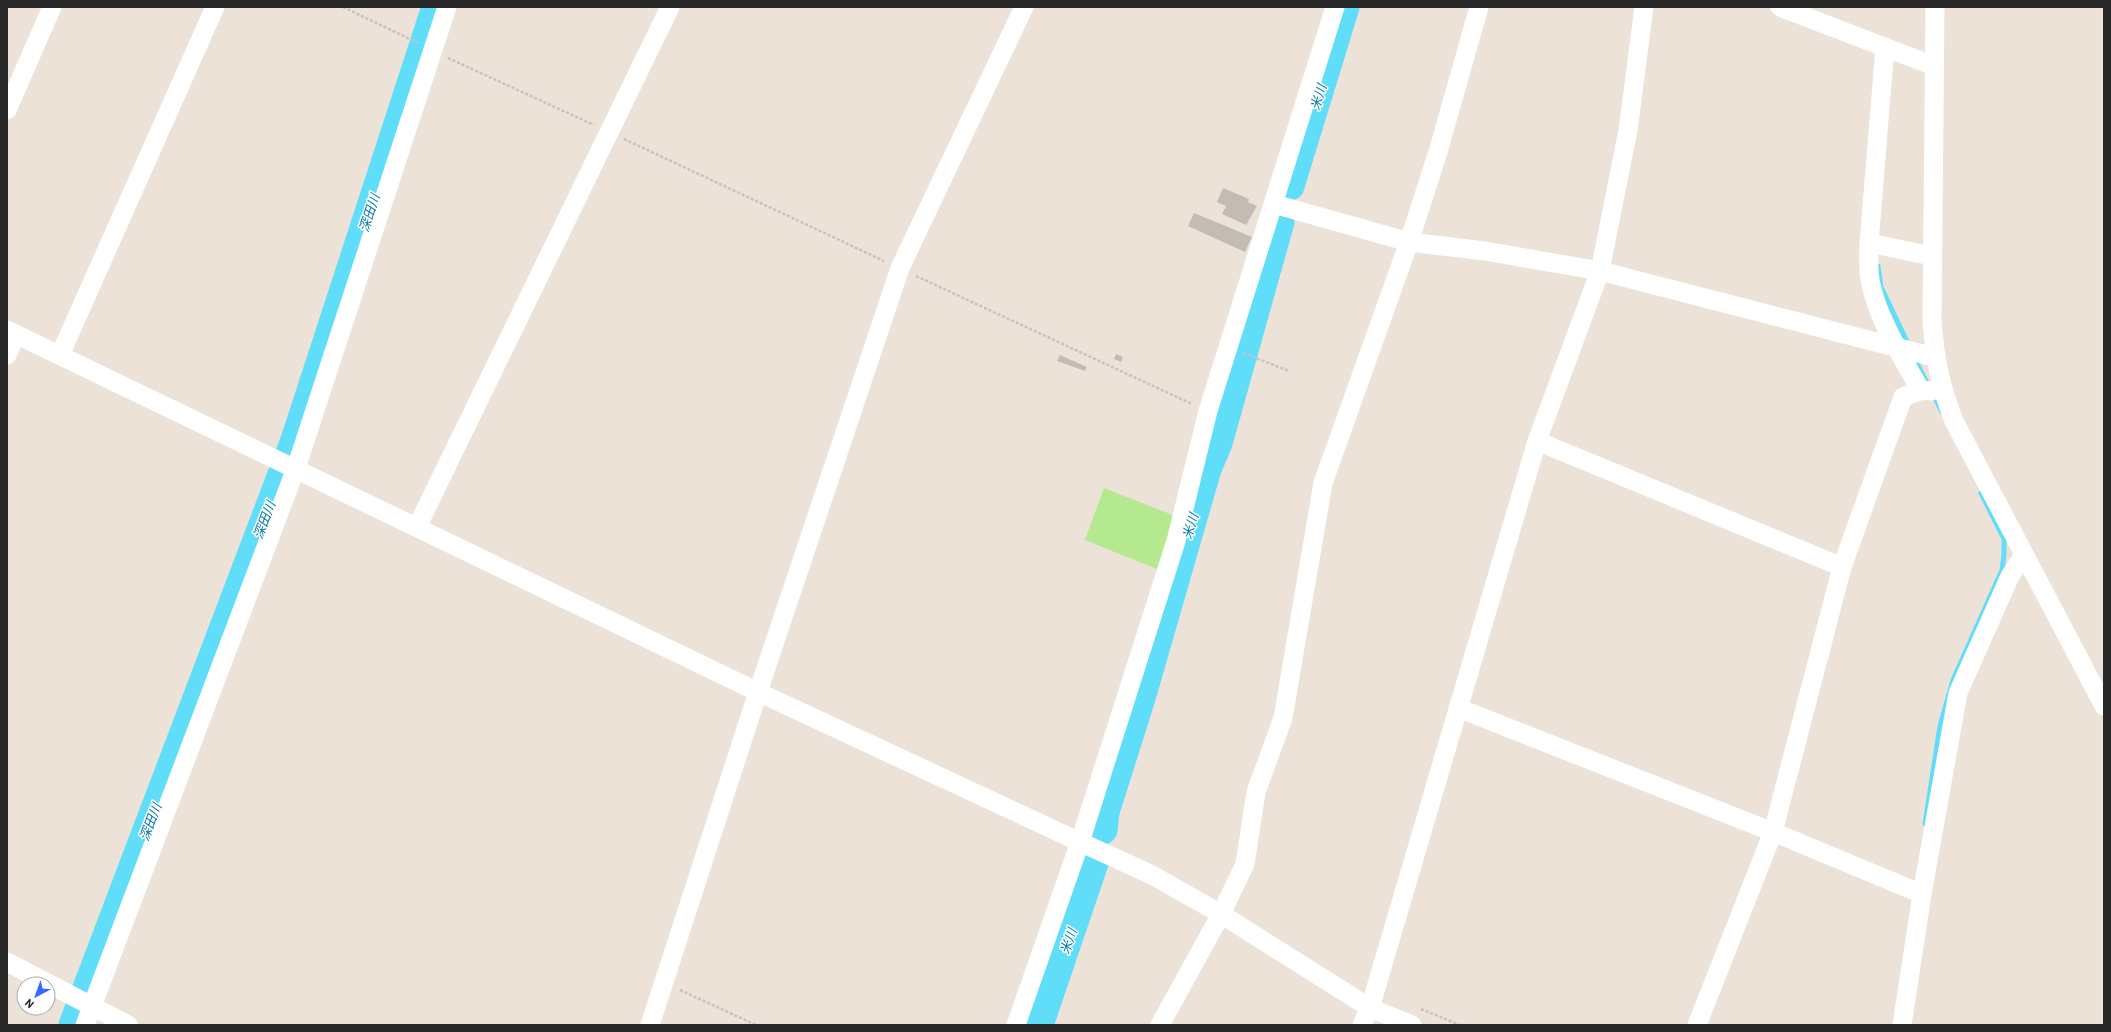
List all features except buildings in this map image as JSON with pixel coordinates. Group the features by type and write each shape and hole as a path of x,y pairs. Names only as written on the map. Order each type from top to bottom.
{"street":[{"path":"7,110 52,7"},
{"path":"60,355 215,7"},
{"path":"85,1025 296,468 447,7"},
{"path":"417,527 670,7"},
{"path":"650,1025 758,692 900,268 1024,7"},
{"path":"1016,1025 1080,842 1176,541 1208,411 1335,7"},
{"path":"1160,1025 1221,914 1245,864 1256,792 1283,718 1323,483 1409,242 1438,152 1479,7"},
{"path":"1366,1017 1537,441 1600,271 1628,130 1644,7"},
{"path":"1780,7 1934,66"},
{"path":"1934,7 1932,256 1934,357 1942,391 1954,422 2104,706"},
{"path":"1885,47 1869,243 1872,286 1875,300 1894,347 1920,391"},
{"path":"1274,204 1409,242 1485,251 1600,271 1934,357"},
{"path":"1869,243 1932,256"},
{"path":"7,355 11,332 296,468 758,692 1152,875 1221,914 1366,1017 1412,1025"},
{"path":"1697,1025 1773,832 1842,567 1903,397 1920,391 1942,391"},
{"path":"1537,441 1842,567"},
{"path":"1902,1025 1922,894 1958,693 2010,576 2024,555"},
{"path":"1458,708 1773,832 1922,894"},
{"path":"7,962 128,1025"}],"path":[{"path":"343,7 432,50 1208,411"},
{"path":"1247,354 1289,371"},
{"path":"664,982 756,1025"}],"green space":[{"path":"1104,488 1175,516 1159,570 1085,540"}],"waterway":[{"name":"深田川","path":"73,1025 295,440 436,7"},
{"name":"米川","path":"1290,186 1345,7"},
{"name":"米川","path":"1103,830 1105,812 1141,698 1207,469 1218,443 1280,222"},
{"path":"1878,266 1881,287 1909,346"},
{"path":"1914,357 1928,385"},
{"path":"1933,394 1942,412"},
{"path":"1925,824 1940,726 1953,680 2002,570 2004,539 1981,493"},
{"name":"米川","path":"1039,1025 1096,857"}]}
